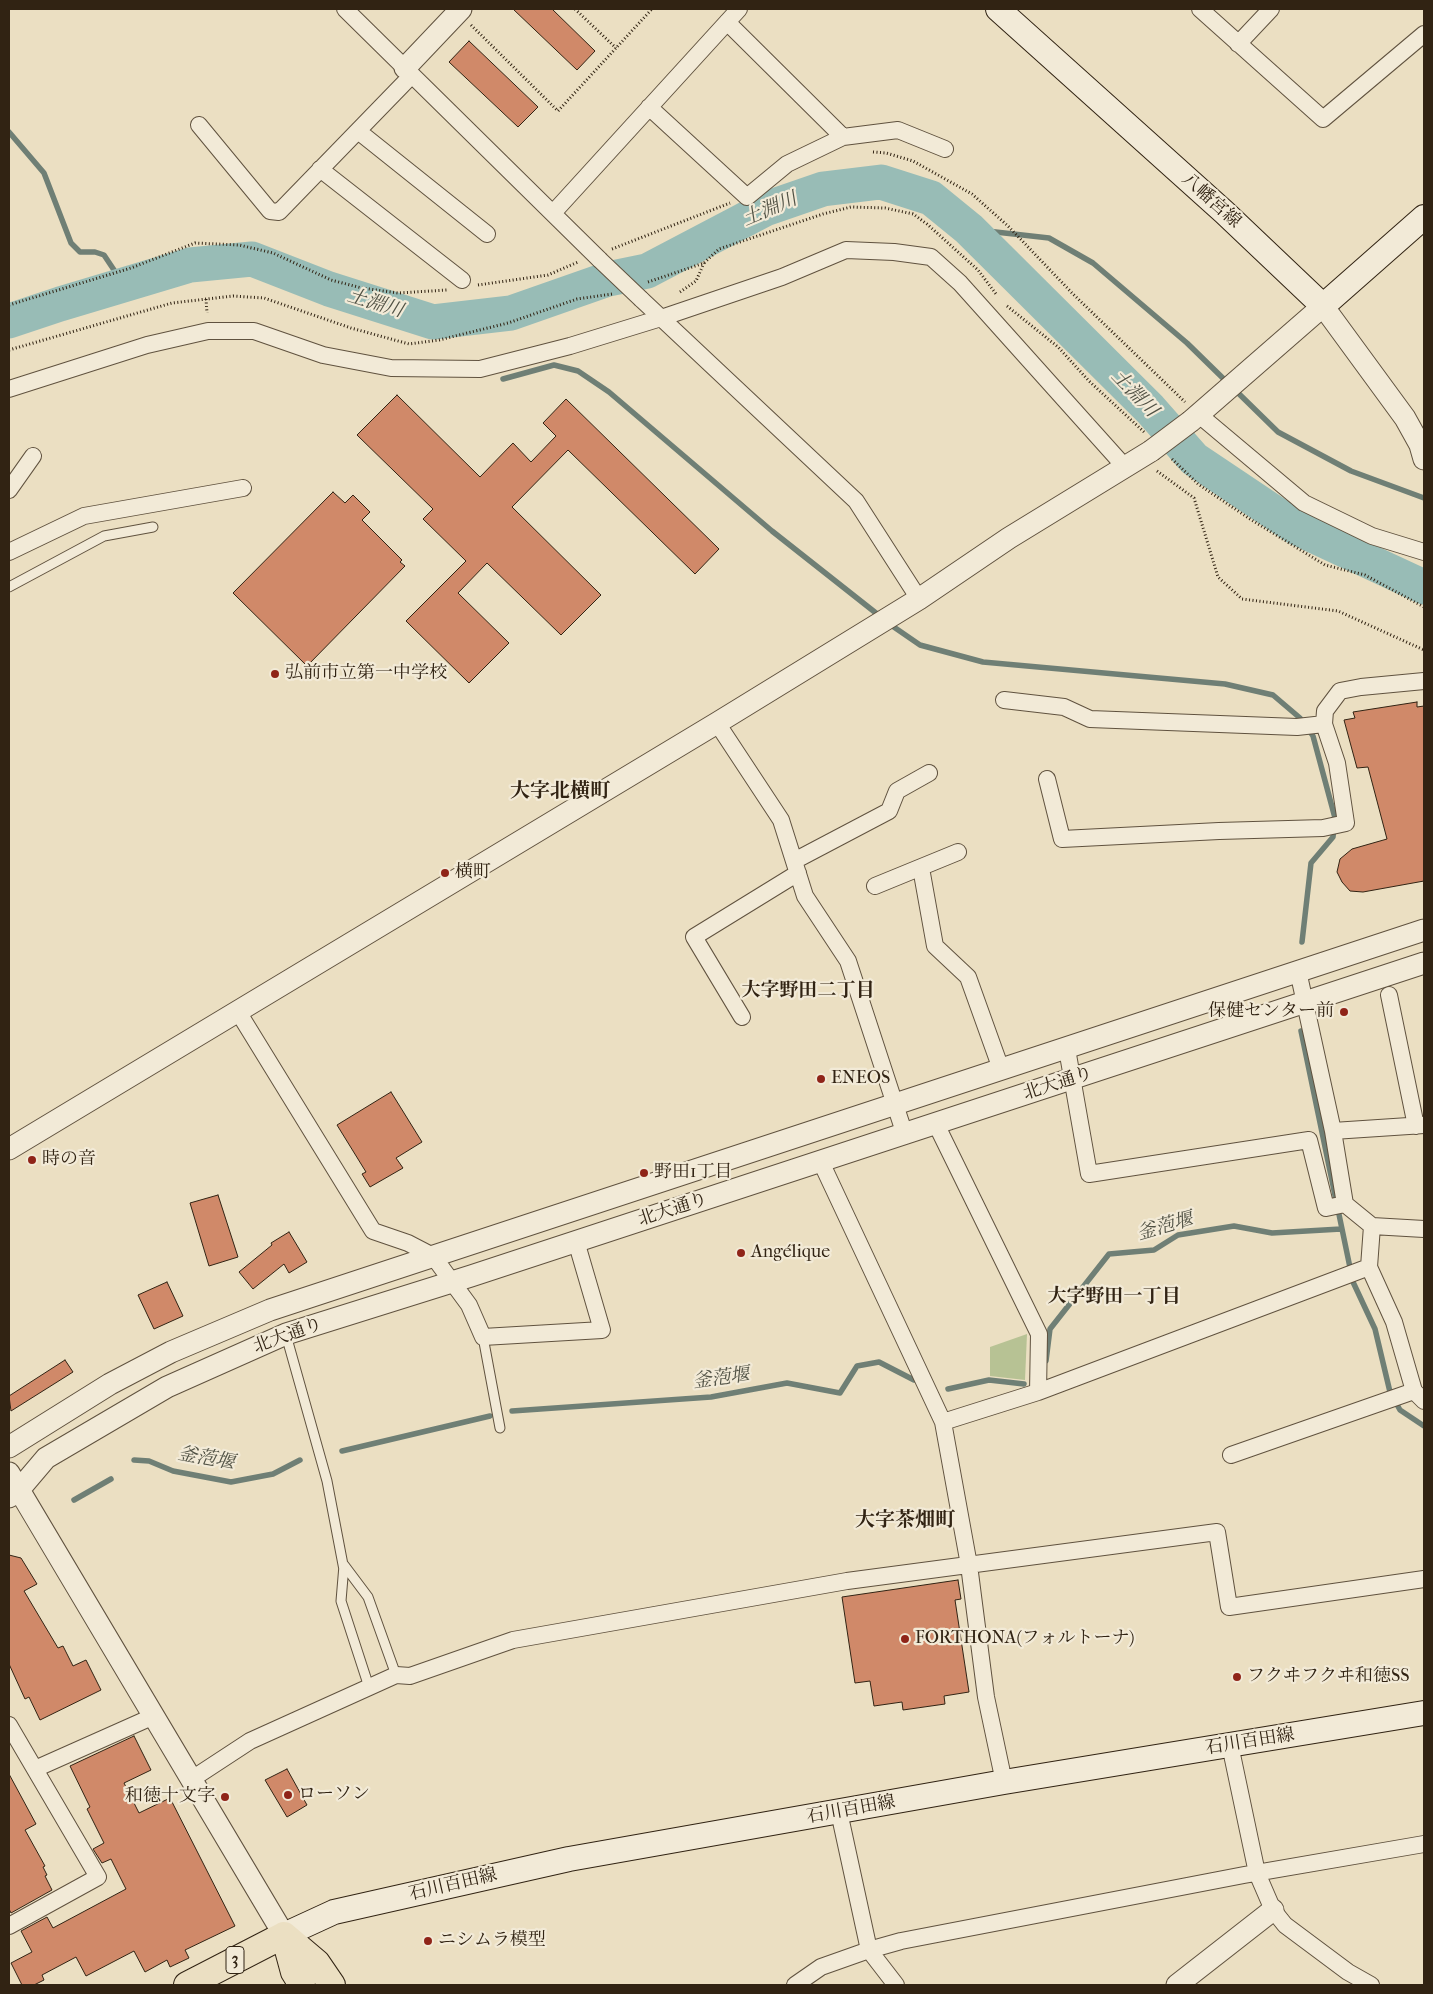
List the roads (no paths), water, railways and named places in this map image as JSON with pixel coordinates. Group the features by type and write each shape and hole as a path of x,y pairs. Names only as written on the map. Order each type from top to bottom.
{"main road":[{"name":"八幡宮線","path":"998,9 1224,212 1323,306"},
{"path":"1323,306 1424,218"},
{"name":"石川百田線","path":"284,1936 334,1912 568,1858 1004,1782 1424,1713"},
{"path":"284,1936 294,1972 302,1985"},
{"path":"284,1936 317,1963 332,1985"},
{"name":"3","path":"187,1985 284,1936"}],"street":[{"path":"345,9 597,258 642,291 661,318 856,501 919,599"},
{"path":"553,214 739,9"},
{"path":"1200,9 1323,119 1424,34"},
{"path":"1238,44 1271,9"},
{"path":"199,125 270,211 279,212 358,131 459,11"},
{"path":"726,22 843,137"},
{"path":"649,107 747,197 787,164 843,137 898,130 945,149"},
{"path":"358,131 487,234"},
{"path":"320,169 469,283"},
{"path":"9,389 147,345 208,331 254,332 323,355 391,368 480,369 570,346 661,318 782,277 846,250 894,252 931,257 1142,454"},
{"path":"9,1149 237,1010 717,723 919,599 1194,418 1323,306 1405,418 1423,448"},
{"path":"1194,418 1304,503 1372,536 1424,552"},
{"path":"9,490 33,456"},
{"path":"9,552 84,516 243,488"},
{"path":"1004,700 1064,707 1090,719 1310,726 1325,711 1340,691 1424,681"},
{"path":"717,723 781,820 805,896 848,962 896,1102 904,1132"},
{"path":"1047,779 1062,840 1220,831 1323,828 1346,823 1337,763 1310,726"},
{"path":"742,1017 694,938 796,867 889,811 897,791 929,773"},
{"path":"875,886 958,852"},
{"path":"921,868 935,946 968,977 1001,1069"},
{"name":"北大通り","path":"9,1447 110,1384 171,1352 270,1310 896,1102 1067,1049 1424,930"},
{"name":"北大通り","path":"12,1487 46,1458 167,1387 286,1334 453,1282 821,1162 904,1132 936,1124 1074,1079 1424,962"},
{"path":"1298,971 1333,1131 1338,1206"},
{"path":"1333,1131 1420,1126 1390,995"},
{"path":"237,1010 373,1231 408,1243 433,1256 469,1305 483,1337 602,1330 576,1241"},
{"path":"1067,1049 1074,1079 1089,1174 1309,1140 1326,1208 1338,1206 1372,1226 1424,1229"},
{"path":"936,1124 1039,1334 1038,1392"},
{"path":"821,1162 943,1422 969,1565 986,1697 1004,1782"},
{"path":"1358,1271 1372,1226"},
{"path":"943,1422 1038,1392 1358,1271"},
{"path":"1231,1455 1419,1396 1394,1322 1358,1271"},
{"path":"12,1487 154,1716 284,1936"},
{"path":"192,1779 250,1740 369,1687 396,1676 410,1676 521,1638 847,1581 1216,1532 1229,1607 1424,1578"},
{"path":"34,1769 154,1716"},
{"path":"9,1725 98,1877 9,1926"},
{"path":"1230,1745 1257,1873 1273,1910 1285,1925 1348,1972 1371,1985"},
{"path":"839,1812 869,1950 896,1985"},
{"path":"795,1985 821,1968 869,1950 902,1941 1257,1873 1424,1844"},
{"path":"1177,1985 1273,1910"}],"lane":[{"path":"9,587 104,536 153,527"},
{"path":"286,1334 328,1481 344,1570"},
{"path":"483,1337 500,1428"},
{"path":"369,1687 341,1601 344,1565 368,1597 396,1676"}],"waterway":[{"path":"9,132 44,173 71,243 80,252 95,252 104,255 124,285"},
{"name":"土淵川","path":"9,321 190,265 252,259 329,289 433,322 511,313 608,279 647,271 765,209 823,189 881,182 931,198 969,229 1150,409 1194,459 1297,528 1424,587"},
{"path":"969,229 1049,238 1093,263 1187,343 1278,432 1351,471 1424,498"},
{"path":"503,379 554,365 578,371 609,392 772,531 881,617"},
{"path":"888,623 920,645 983,662 1225,684 1273,695 1300,718 1313,736 1335,818 1333,837 1311,863 1302,942"},
{"path":"1301,1031 1353,1282 1375,1329 1390,1392 1400,1410 1424,1426"},
{"name":"釜萢堰","path":"1046,1361 1050,1329 1109,1254 1154,1250 1178,1235 1234,1226 1272,1233 1341,1229"},
{"name":"釜萢堰","path":"512,1411 711,1397 787,1383 840,1393 857,1366 879,1362 914,1380"},
{"name":"釜萢堰","path":"948,1389 989,1380 1024,1384"},
{"name":"釜萢堰","path":"342,1451 490,1416"},
{"name":"釜萢堰","path":"134,1460 149,1461 173,1471 231,1482 273,1474 300,1460"},
{"name":"釜萢堰","path":"74,1500 111,1479"}],"place":[{"name":"弘前市立第一中学校","path":"275,674"},
{"name":"横町","path":"445,873"},
{"name":"保健センター前","path":"1344,1012"},
{"name":"ENEOS","path":"821,1079"},
{"name":"時の音","path":"32,1160"},
{"name":"野田1丁目","path":"644,1173"},
{"name":"Angélique","path":"741,1253"},
{"name":"FORTHONA(フォルトーナ)","path":"905,1639"},
{"name":"フクヰフクヰ和徳SS","path":"1237,1677"},
{"name":"ローソン","path":"288,1795"},
{"name":"和徳十文字","path":"225,1797"},
{"name":"ニシムラ模型","path":"428,1941"}],"district":[{"name":"大字北横町","path":"560,792"},
{"name":"大字野田二丁目","path":"808,991"},
{"name":"大字野田一丁目","path":"1114,1297"},
{"name":"大字茶畑町","path":"905,1521"}]}
